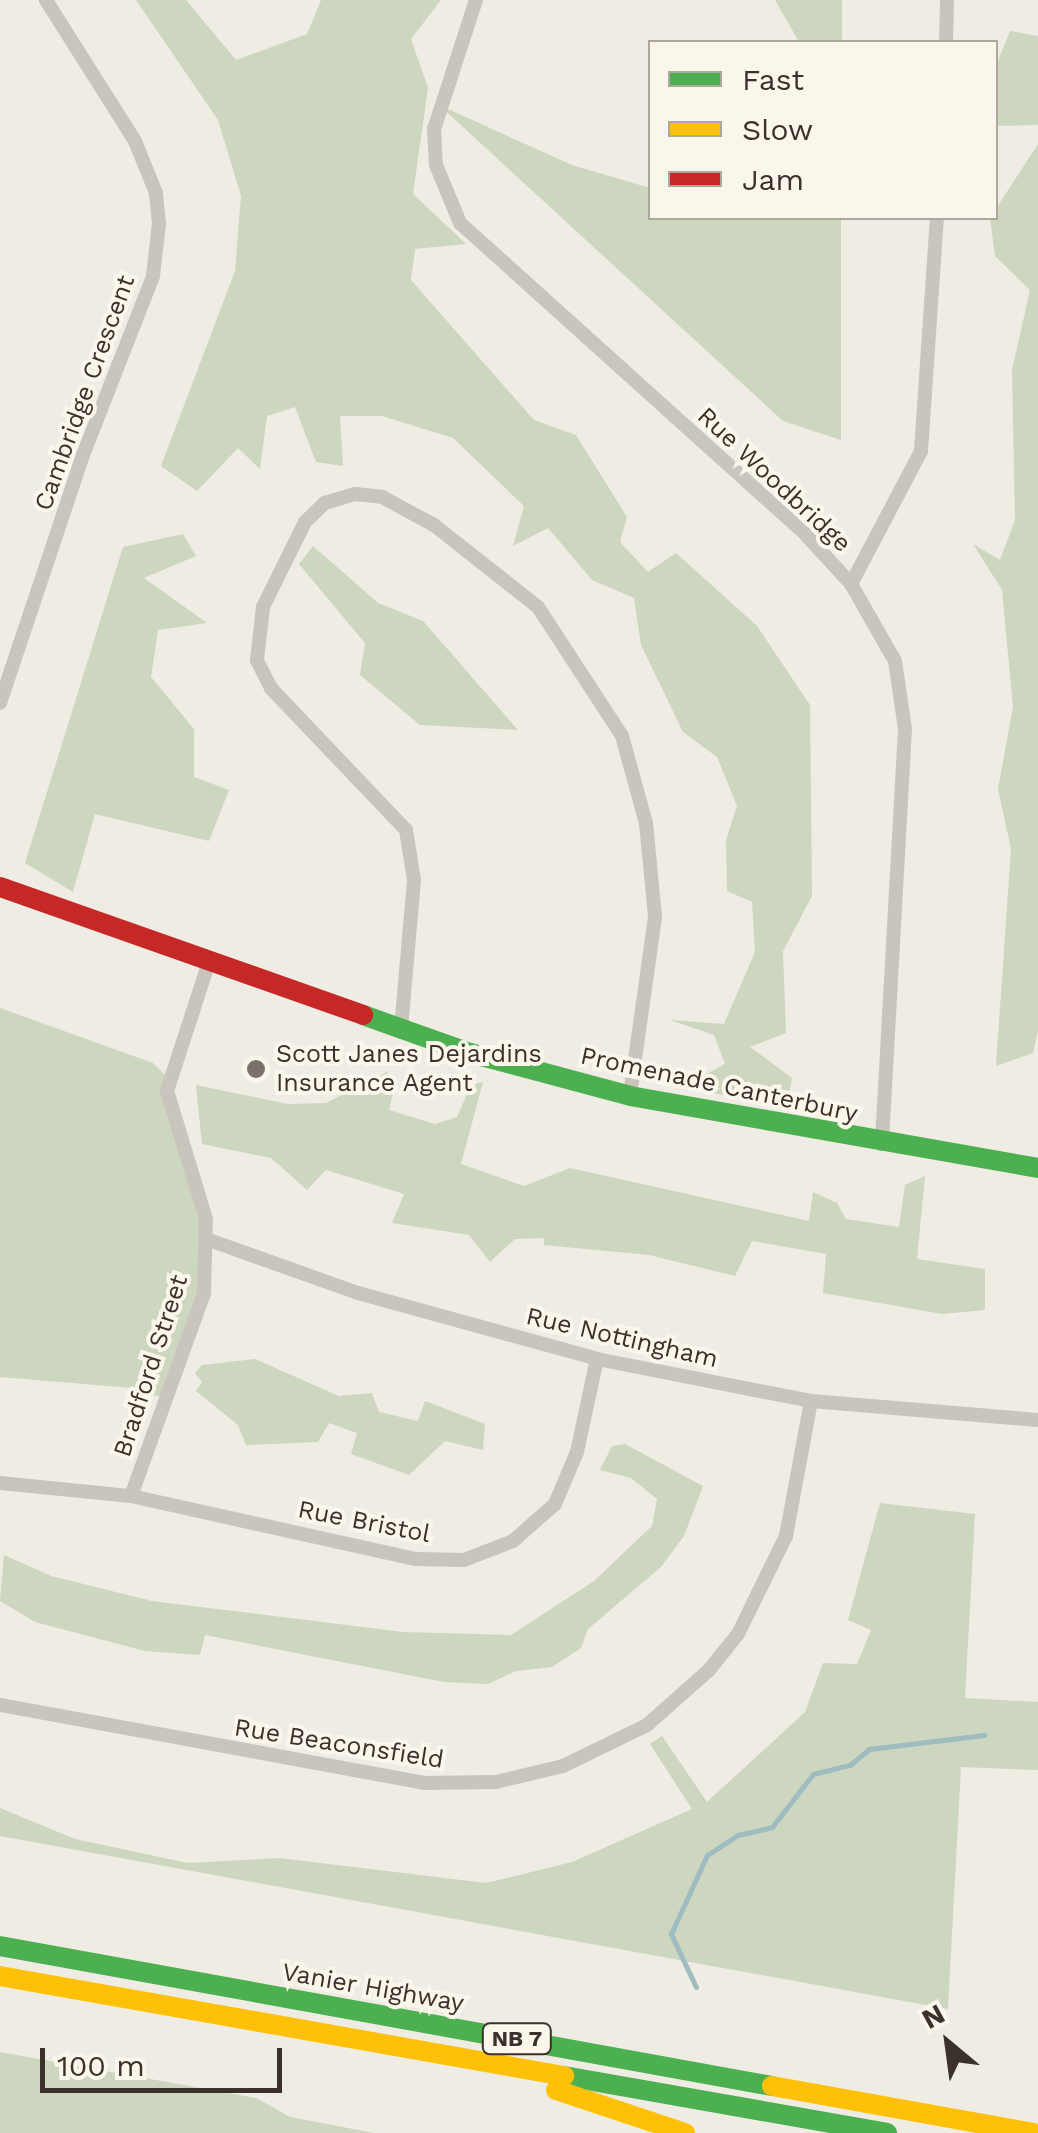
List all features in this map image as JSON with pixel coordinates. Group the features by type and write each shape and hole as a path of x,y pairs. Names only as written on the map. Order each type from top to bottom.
{"main road":[{"name":"Promenade Canterbury","path":"0,887 401,1030 630,1096 882,1144 1038,1168"},
{"name":"Vanier Highway","path":"0,1946 1034,2133"},
{"name":"NB 7","path":"0,1976 470,2064 887,2133"},
{"path":"470,2064 685,2133"}],"street":[{"name":"Cambridge Crescent","path":"0,702 7,662 153,276 159,223 156,193 134,141 46,0"},
{"name":"Rue Woodbridge","path":"476,0 434,129 436,165 460,222 806,535 851,584 894,661 904,714 882,1144"},
{"path":"946,40 948,0"},
{"path":"851,584 921,451 938,220"},
{"path":"401,1030 414,880 406,830 271,688 257,660 264,607 305,522 326,503 356,494 382,497 434,525 538,608 622,736 646,823 655,917 630,1096"},
{"name":"Bradford Street","path":"132,1496 204,1293 208,1240 166,1091 210,962"},
{"name":"Rue Nottingham","path":"208,1240 358,1293 596,1359 811,1401 1038,1420"},
{"name":"Rue Bristol","path":"0,1483 132,1496 416,1558 464,1560 513,1542 555,1504 577,1452 596,1359"},
{"name":"Rue Beaconsfield","path":"0,1706 423,1783 496,1782 563,1766 647,1725 709,1670 738,1634 786,1536 811,1401"}],"green space":[{"path":"136,0 186,0 236,60 307,34 321,0 441,0 411,39 428,88 413,194 466,244 415,249 411,280 534,420 576,435 627,517 620,542 648,572 676,553 757,626 810,705 812,896 783,951 786,1033 750,1047 792,1078 787,1108 682,1087 725,1064 714,1035 670,1020 724,1024 755,952 752,902 727,891 726,840 737,806 717,757 683,732 641,645 634,598 592,580 548,528 513,546 524,506 453,438 382,416 340,416 343,466 316,462 295,407 267,416 260,469 238,448 197,491 161,466 235,271 241,196 218,120"},
{"path":"775,0 842,0 842,40 798,40"},
{"path":"1010,31 1038,36 1038,125 998,126 998,61"},
{"path":"439,105 572,165 648,187 648,220 841,220 841,440 783,421"},
{"path":"1038,144 1038,1030 1033,1053 996,1066 1011,849 998,789 1013,707 1002,590 973,544 1000,560 1015,520 1012,370 1030,290 995,256 990,220 998,220 998,206"},
{"path":"183,534 196,556 144,578 207,623 158,630 151,677 194,729 194,777 229,790 209,841 95,814 73,892 25,863 123,547"},
{"path":"313,546 378,603 423,621 518,730 420,725 360,675 365,643 299,564"},
{"path":"0,1008 153,1063 169,1079 206,1219 204,1293 171,1400 132,1388 0,1377"},
{"path":"387,1072 395,1084 389,1110 435,1124 457,1117 471,1085 483,1082 461,1164 524,1186 570,1168 809,1221 813,1192 837,1203 846,1219 899,1227 905,1185 925,1176 917,1259 985,1269 985,1310 942,1314 823,1293 826,1254 752,1241 735,1276 649,1255 544,1245 544,1238 515,1239 490,1262 469,1235 392,1223 404,1194 326,1170 307,1190 271,1158 202,1144 196,1085 288,1104 326,1103"},
{"path":"255,1359 339,1396 372,1393 379,1412 418,1421 425,1401 485,1424 483,1450 445,1441 409,1475 351,1454 357,1433 329,1423 318,1442 246,1445 238,1425 196,1391 202,1382 195,1373 202,1365"},
{"path":"625,1444 703,1486 684,1536 661,1567 588,1629 581,1648 552,1667 516,1671 488,1684 444,1682 205,1635 200,1655 145,1651 35,1622 0,1601 4,1555 51,1576 152,1601 403,1632 511,1635 594,1581 652,1526 657,1499 631,1478 600,1470 612,1446"},
{"path":"880,1503 975,1514 965,1698 1038,1702 1038,1770 961,1767 948,2009 0,1836 0,1808 75,1839 188,1863 279,1858 486,1883 572,1862 692,1809 650,1744 662,1736 707,1802 805,1712 823,1663 857,1664 871,1630 848,1620"},
{"path":"0,2052 256,2098 290,2117 374,2133 0,2133"}],"waterway":[{"path":"696,1987 671,1934 707,1855 738,1835 772,1827 813,1774 850,1765 869,1749 984,1735"}],"traffic: fast":[{"path":"363,1015 470,1053 630,1096 1038,1168"},
{"path":"0,1946 772,2086"},
{"path":"564,2076 887,2133"}],"traffic: slow":[{"path":"0,1976 564,2076"},
{"path":"772,2086 1033,2133"},
{"path":"556,2090 685,2133"}],"traffic: jam":[{"path":"0,887 363,1015"}],"place":[{"name":"Scott Janes Dejardins Insurance Agent","path":"256,1069"}]}
